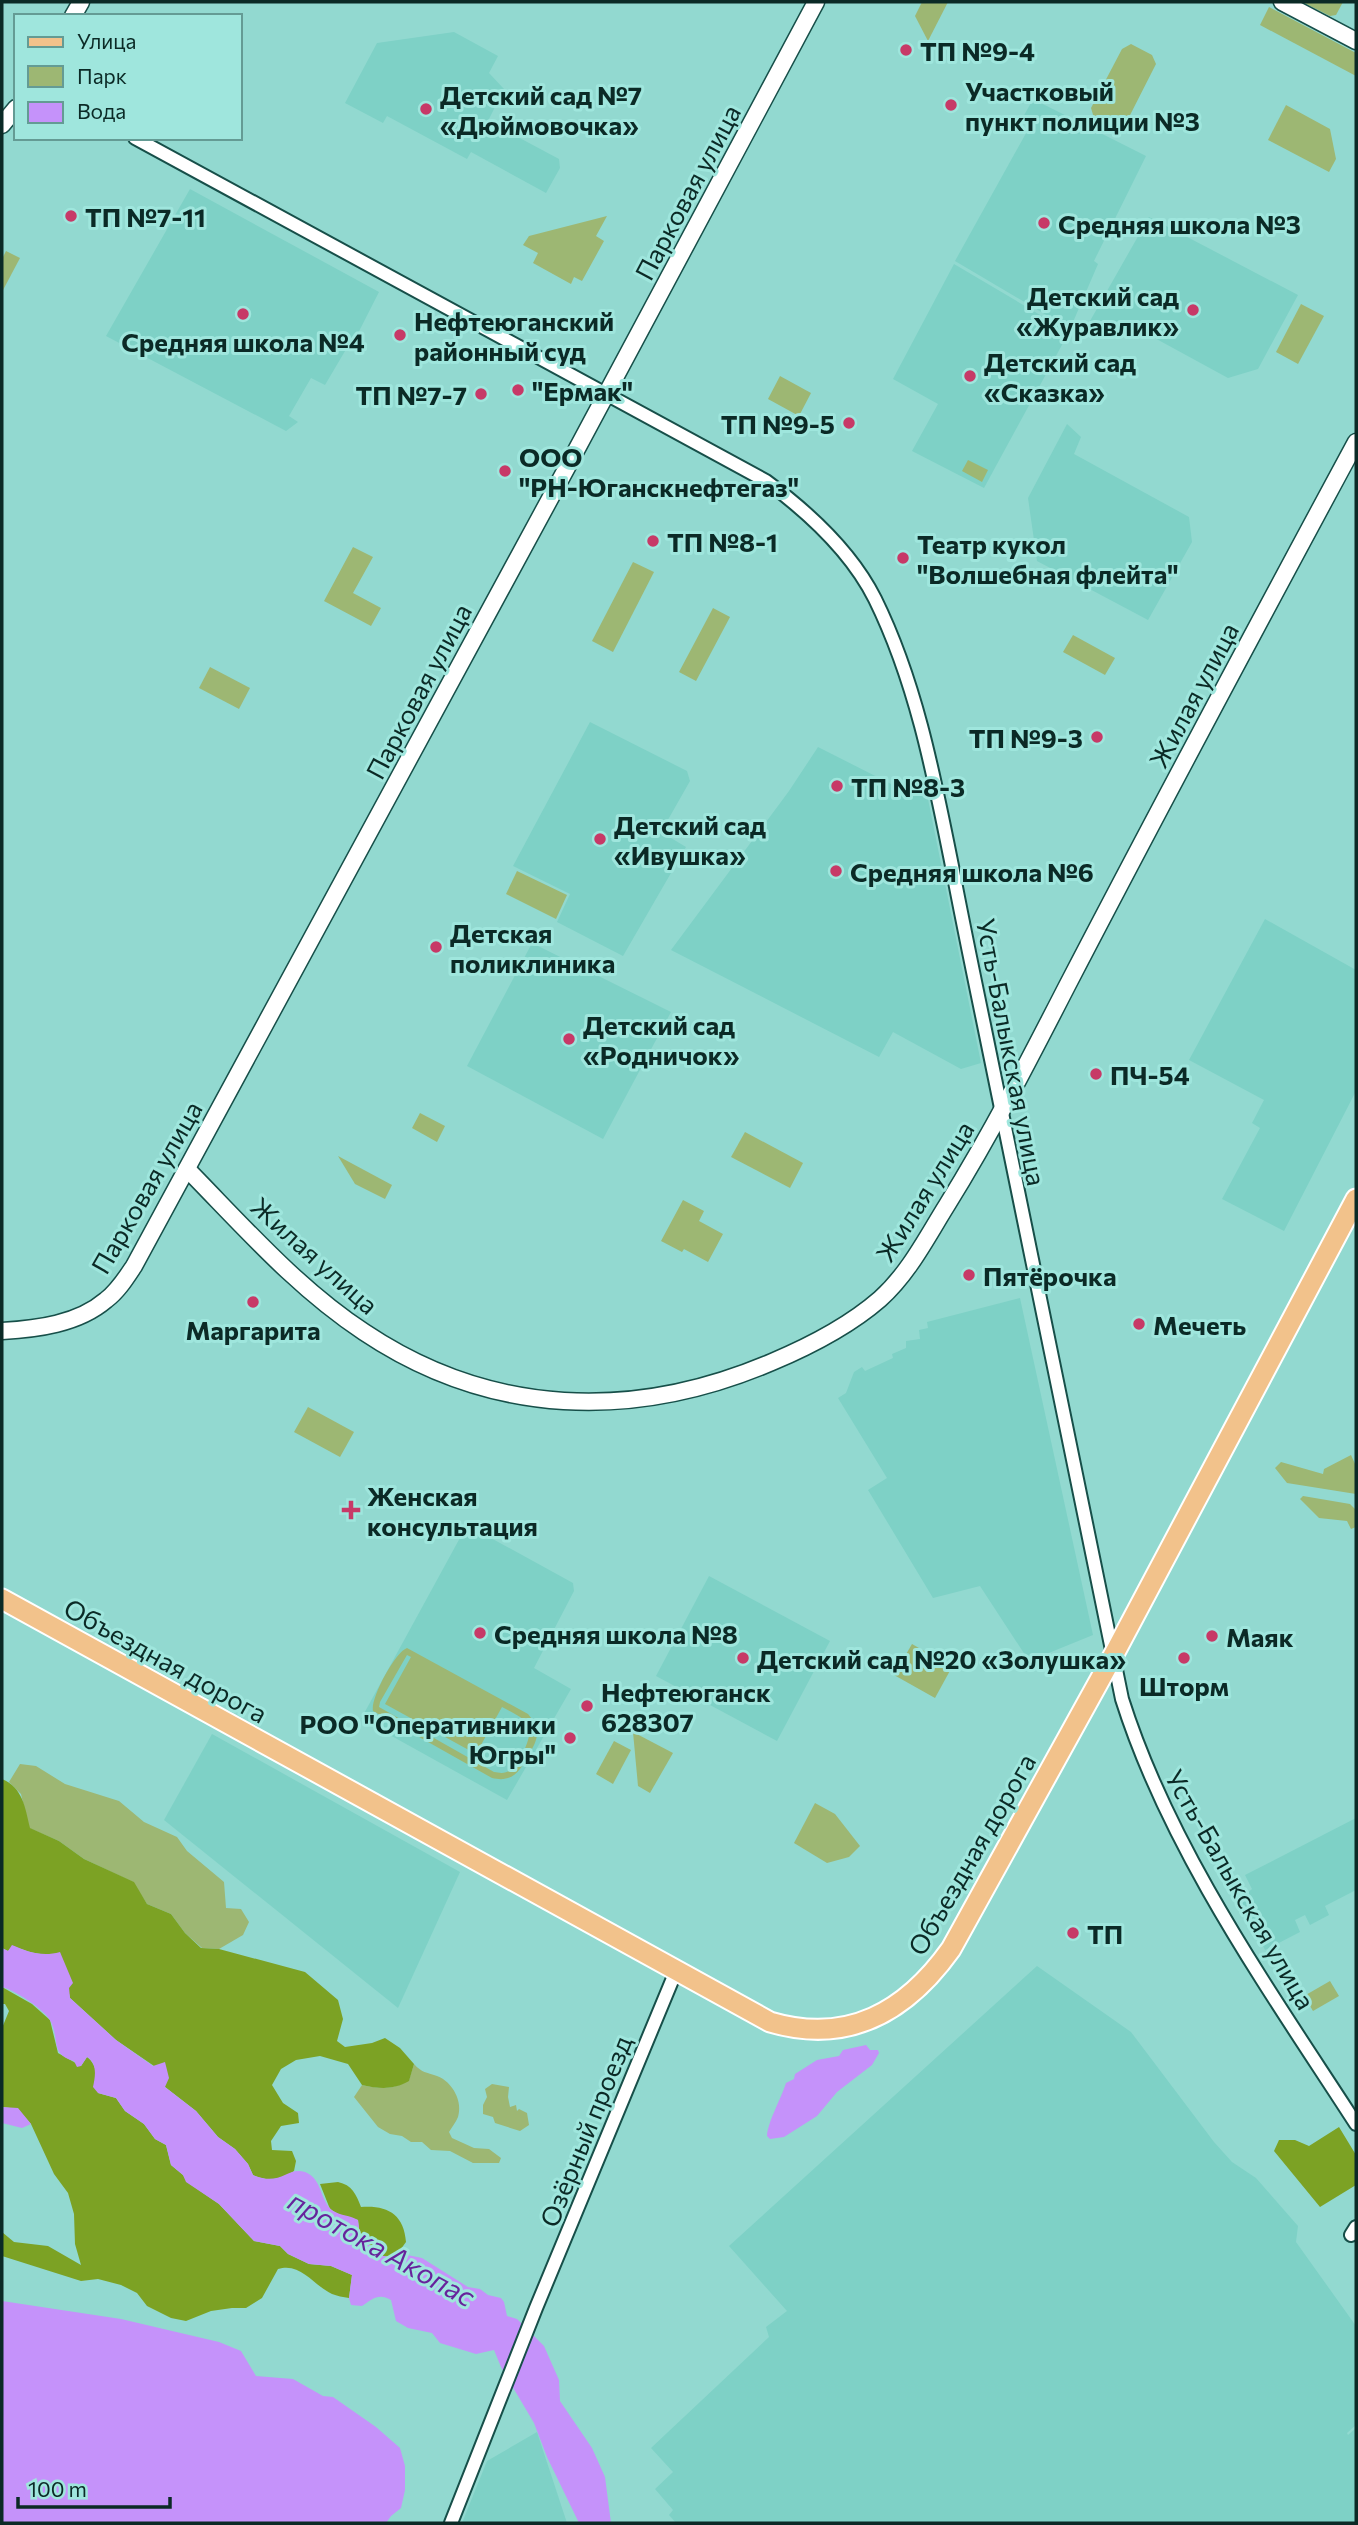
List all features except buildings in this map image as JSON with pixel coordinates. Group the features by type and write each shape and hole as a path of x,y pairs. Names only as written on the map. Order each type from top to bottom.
{"main road":[{"name":"Парковая улица","path":"2,1331 55,1324 90,1311 120,1287 134,1266 816,2"},
{"path":"1282,2 1356,41"},
{"path":"2,125 14,110"},
{"name":"Жилая улица","path":"187,1169 330,1308 367,1335 408,1358 471,1383 531,1398 581,1402 634,1400 674,1394 728,1380 792,1353 858,1316 890,1289 914,1258 1001,1113 1356,442"},
{"name":"Объездная дорога","path":"2,1599 771,2022 802,2030 832,2030 852,2026 870,2020 898,2004 924,1983 951,1950 1113,1656 1356,1199"}],"street":[{"name":"Усть-Балыкская улица","path":"139,140 742,467 788,497 838,547 866,583 896,649 929,758 1113,1656 1132,1732 1146,1769 1177,1832 1254,1963 1356,2124"},
{"name":"Озёрный проезд","path":"451,2523 676,1971"}],"shaded area":[{"name":"Детский сад №7 «Дюймовочка»","path":"454,32 498,56 489,73 504,89 488,121 559,159 560,168 546,193 471,152 467,159 387,116 383,123 345,103 377,43"},
{"name":"Средняя школа №3","path":"1033,99 1146,156 1094,261 1098,264 1070,329 955,261 1030,126 1021,121"},
{"name":"Средняя школа №4","path":"190,189 379,292 351,347 348,346 325,385 311,378 289,416 298,422 286,431 106,336"},
{"name":"Детский сад «Журавлик»","path":"1149,217 1298,295 1258,369 1228,378 1129,324 1101,336 1086,328"},
{"name":"Детский сад «Сказка»","path":"954,264 1069,332 984,488 912,451 938,404 893,379"},
{"path":"1067,424 1081,437 1074,454 1189,517 1192,542 1148,620 1037,561 1028,498"},
{"name":"Детский сад «Ивушка»","path":"590,722 687,771 690,781 661,832 686,847 623,956 557,922 570,894 513,866"},
{"name":"Средняя школа №6","path":"818,747 901,789 925,784 981,1063 961,1069 893,1032 879,1057 671,950 789,791"},
{"path":"1265,919 1356,970 1356,1091 1284,1231 1222,1199 1260,1128 1252,1123 1264,1100 1189,1060"},
{"name":"Детский сад «Родничок»","path":"532,943 671,1012 603,1139 467,1066"},
{"path":"1020,1298 1093,1635 1029,1661 980,1586 933,1598 868,1490 887,1478 838,1398 846,1393 854,1372 862,1367 865,1371 893,1358 892,1354 906,1348 906,1341 920,1339 919,1330 928,1328 927,1322"},
{"name":"Средняя школа №8","path":"480,1532 573,1583 574,1591 534,1668 571,1689 507,1800 361,1719 461,1536"},
{"name":"Детский сад №20 «Золушка»","path":"709,1576 830,1641 777,1741 656,1676"},
{"path":"212,1734 460,1872 398,2008 164,1820"},
{"path":"1356,1818 1356,1890 1325,1906 1329,1915 1310,1925 1305,1915 1295,1920 1300,1932 1265,1950 1240,1899 1252,1889 1245,1875"},
{"path":"1037,1966 1131,2032 1214,2142 1232,2162 1256,2178 1298,2226 1296,2242 1356,2326 1356,2425 1347,2433 1348,2435 1356,2428 1356,2523 676,2523 669,2515 673,2510 655,2489 673,2472 651,2448 769,2337 766,2327 787,2311 729,2246"},
{"path":"537,2432 567,2523 462,2523 487,2461"}],"green space":[{"path":"922,2 948,2 928,41 915,16"},
{"path":"1302,2 1343,2 1336,15 1330,16"},
{"path":"1269,7 1356,53 1356,76 1260,25"},
{"path":"1131,44 1152,55 1156,64 1125,125 1117,129 1094,118 1091,108 1122,49"},
{"path":"1286,105 1330,129 1336,159 1329,172 1268,140"},
{"path":"607,216 596,236 604,241 582,281 574,277 571,284 533,263 538,253 523,245 529,236"},
{"path":"6,251 20,258 2,292 2,259"},
{"path":"1301,304 1324,316 1298,364 1276,352"},
{"path":"780,376 811,393 799,416 768,399"},
{"path":"968,460 988,470 982,482 962,471"},
{"path":"353,547 373,557 353,593 381,608 371,626 324,601"},
{"path":"633,562 654,572 613,652 592,641"},
{"path":"713,608 730,617 696,681 679,672"},
{"path":"1073,635 1115,658 1105,675 1063,652"},
{"path":"210,667 250,688 239,709 199,688"},
{"path":"517,871 567,895 556,919 506,894"},
{"path":"420,1113 445,1126 437,1142 412,1128"},
{"path":"745,1132 803,1163 790,1188 731,1157"},
{"path":"338,1156 392,1185 385,1199 355,1184"},
{"path":"683,1200 704,1211 699,1221 723,1234 708,1262 661,1241"},
{"path":"308,1407 354,1432 340,1457 294,1432"},
{"path":"1351,1455 1356,1466 1356,1494 1287,1483 1275,1468 1281,1462 1323,1474 1324,1469"},
{"path":"1303,1496 1350,1504 1356,1510 1356,1527 1351,1529 1347,1521 1319,1518 1300,1499"},
{"path":"912,1644 952,1667 935,1698 894,1675"},
{"path":"407,1648 528,1714 536,1728 536,1739 526,1760 515,1774 505,1779 492,1778 373,1711 379,1687 402,1651","holes":["407,1655 411,1657 385,1704 476,1754 502,1707 521,1717 529,1726 527,1743 514,1767 504,1773 494,1772 379,1707"]},
{"path":"633,1732 673,1753 650,1793 638,1786"},
{"path":"614,1741 631,1750 613,1784 596,1774"},
{"path":"20,1764 36,1766 65,1784 119,1801 144,1822 177,1837 187,1851 224,1882 226,1908 241,1909 249,1922 243,1935 219,1949 202,1948 185,1933 171,1914 147,1904 133,1882 84,1859 59,1841 29,1828 21,1794 9,1782"},
{"path":"2,1779 19,1793 30,1828 59,1841 84,1859 134,1882 147,1904 171,1914 201,1948 219,1949 305,1972 338,2000 343,2019 337,2041 345,2047 385,2038 400,2048 414,2064 409,2081 386,2088 362,2085 348,2064 320,2056 296,2060 281,2069 272,2085 283,2103 298,2113 299,2123 281,2126 271,2141 272,2150 292,2151 296,2161 294,2171 274,2179 253,2175 248,2164 235,2149 218,2137 196,2111 165,2087 154,2066 116,2040 70,1998 60,1953 41,1954 13,1946 8,1951 2,1948"},
{"path":"815,1803 835,1814 860,1846 849,1857 827,1863 794,1843"},
{"path":"1330,1981 1339,1996 1313,2011 1304,1996"},
{"path":"2,1987 32,2004 50,2020 58,2053 81,2066 87,2057 91,2060 96,2073 98,2093 116,2098 125,2111 144,2124 155,2139 166,2145 171,2165 187,2182 219,2204 254,2241 280,2246 288,2254 309,2264 331,2266 352,2275 349,2298 332,2294 300,2271 278,2269 262,2298 246,2308 211,2311 186,2321 171,2318 147,2306 137,2293 121,2285 98,2279 81,2281 2,2256 2,2232 14,2242 48,2246 81,2265 75,2244 74,2214 68,2193 54,2174 31,2124 18,2109 2,2107 2,2028 9,2011 5,2004 2,2004"},
{"path":"414,2064 422,2071 443,2079 455,2093 459,2111 449,2132 452,2138 474,2148 489,2149 501,2158 499,2163 473,2163 450,2151 431,2150 422,2142 411,2142 402,2136 390,2134 378,2127 354,2097 362,2085 386,2088 409,2080"},
{"path":"492,2084 509,2087 510,2107 516,2105 517,2111 519,2109 527,2113 529,2125 520,2131 495,2123 493,2117 483,2114 487,2097 485,2089"},
{"path":"1339,2127 1356,2155 1356,2185 1320,2207 1274,2151 1279,2140 1295,2140 1309,2146"},
{"path":"338,2182 353,2191 361,2207 386,2210 398,2218 405,2232 406,2242 398,2253 391,2257 383,2256 360,2237 358,2220 330,2209 320,2184"}],"water":[{"path":"12,1945 35,1953 60,1952 73,1983 69,1988 70,1998 116,2040 153,2066 165,2062 169,2078 165,2087 196,2111 218,2137 235,2149 248,2164 253,2175 270,2179 293,2172 305,2172 315,2180 333,2211 358,2220 360,2237 383,2256 391,2257 398,2253 422,2258 468,2287 501,2298 507,2316 517,2319 544,2346 559,2380 560,2401 592,2448 605,2477 611,2523 579,2523 534,2423 494,2350 476,2354 440,2343 432,2333 408,2328 396,2321 391,2300 387,2298 376,2297 362,2306 351,2305 349,2298 352,2275 331,2266 309,2264 288,2254 280,2246 254,2241 219,2204 186,2182 183,2175 171,2165 166,2145 155,2139 144,2124 125,2111 116,2098 98,2093 93,2087 93,2063 87,2057 81,2066 77,2067 74,2061 62,2055 48,2017 29,2001 2,1987 2,1948 8,1951"},
{"path":"866,2045 870,2050 878,2050 879,2053 872,2065 837,2092 817,2116 784,2137 770,2139 767,2136 786,2083 794,2079 795,2074 817,2060 839,2056 843,2050"},
{"path":"2,2107 18,2108 31,2124 22,2128 2,2123"},
{"path":"2,2301 121,2319 219,2342 241,2351 256,2376 293,2379 323,2396 333,2397 376,2427 400,2448 405,2466 405,2490 401,2508 386,2523 2,2523"}],"place":[{"name":"ТП №9-4","path":"906,50"},
{"name":"Участковый пункт полиции №3","path":"951,105"},
{"name":"Детский сад №7 «Дюймовочка»","path":"426,109"},
{"name":"ТП №7-11","path":"71,216"},
{"name":"Средняя школа №3","path":"1044,223"},
{"name":"Детский сад «Журавлик»","path":"1193,310"},
{"name":"Средняя школа №4","path":"243,314"},
{"name":"Нефтеюганский районный суд","path":"400,335"},
{"name":"Детский сад «Сказка»","path":"970,376"},
{"name":"\"Ермак\"","path":"518,390"},
{"name":"ТП №7-7","path":"481,394"},
{"name":"ТП №9-5","path":"849,423"},
{"name":"ООО \"РН-Юганскнефтегаз\"","path":"505,471"},
{"name":"ТП №8-1","path":"653,541"},
{"name":"Театр кукол \"Волшебная флейта\"","path":"903,558"},
{"name":"ТП №9-3","path":"1097,737"},
{"name":"ТП №8-3","path":"837,786"},
{"name":"Детский сад «Ивушка»","path":"600,839"},
{"name":"Средняя школа №6","path":"836,871"},
{"name":"Детская поликлиника","path":"436,947"},
{"name":"Детский сад «Родничок»","path":"569,1039"},
{"name":"ПЧ-54","path":"1096,1074"},
{"name":"Пятёрочка","path":"969,1275"},
{"name":"Маргарита","path":"253,1302"},
{"name":"Мечеть","path":"1139,1324"},
{"name":"Женская консультация","path":"351,1510"},
{"name":"Средняя школа №8","path":"480,1633"},
{"name":"Маяк","path":"1212,1636"},
{"name":"Детский сад №20 «Золушка»","path":"743,1658"},
{"name":"Шторм","path":"1184,1658"},
{"name":"Нефтеюганск 628307","path":"587,1706"},
{"name":"РОО \"Оперативники Югры\"","path":"570,1738"},
{"name":"ТП","path":"1073,1933"}],"water label":[{"name":"протока Акопас","path":"382,2248"}]}
